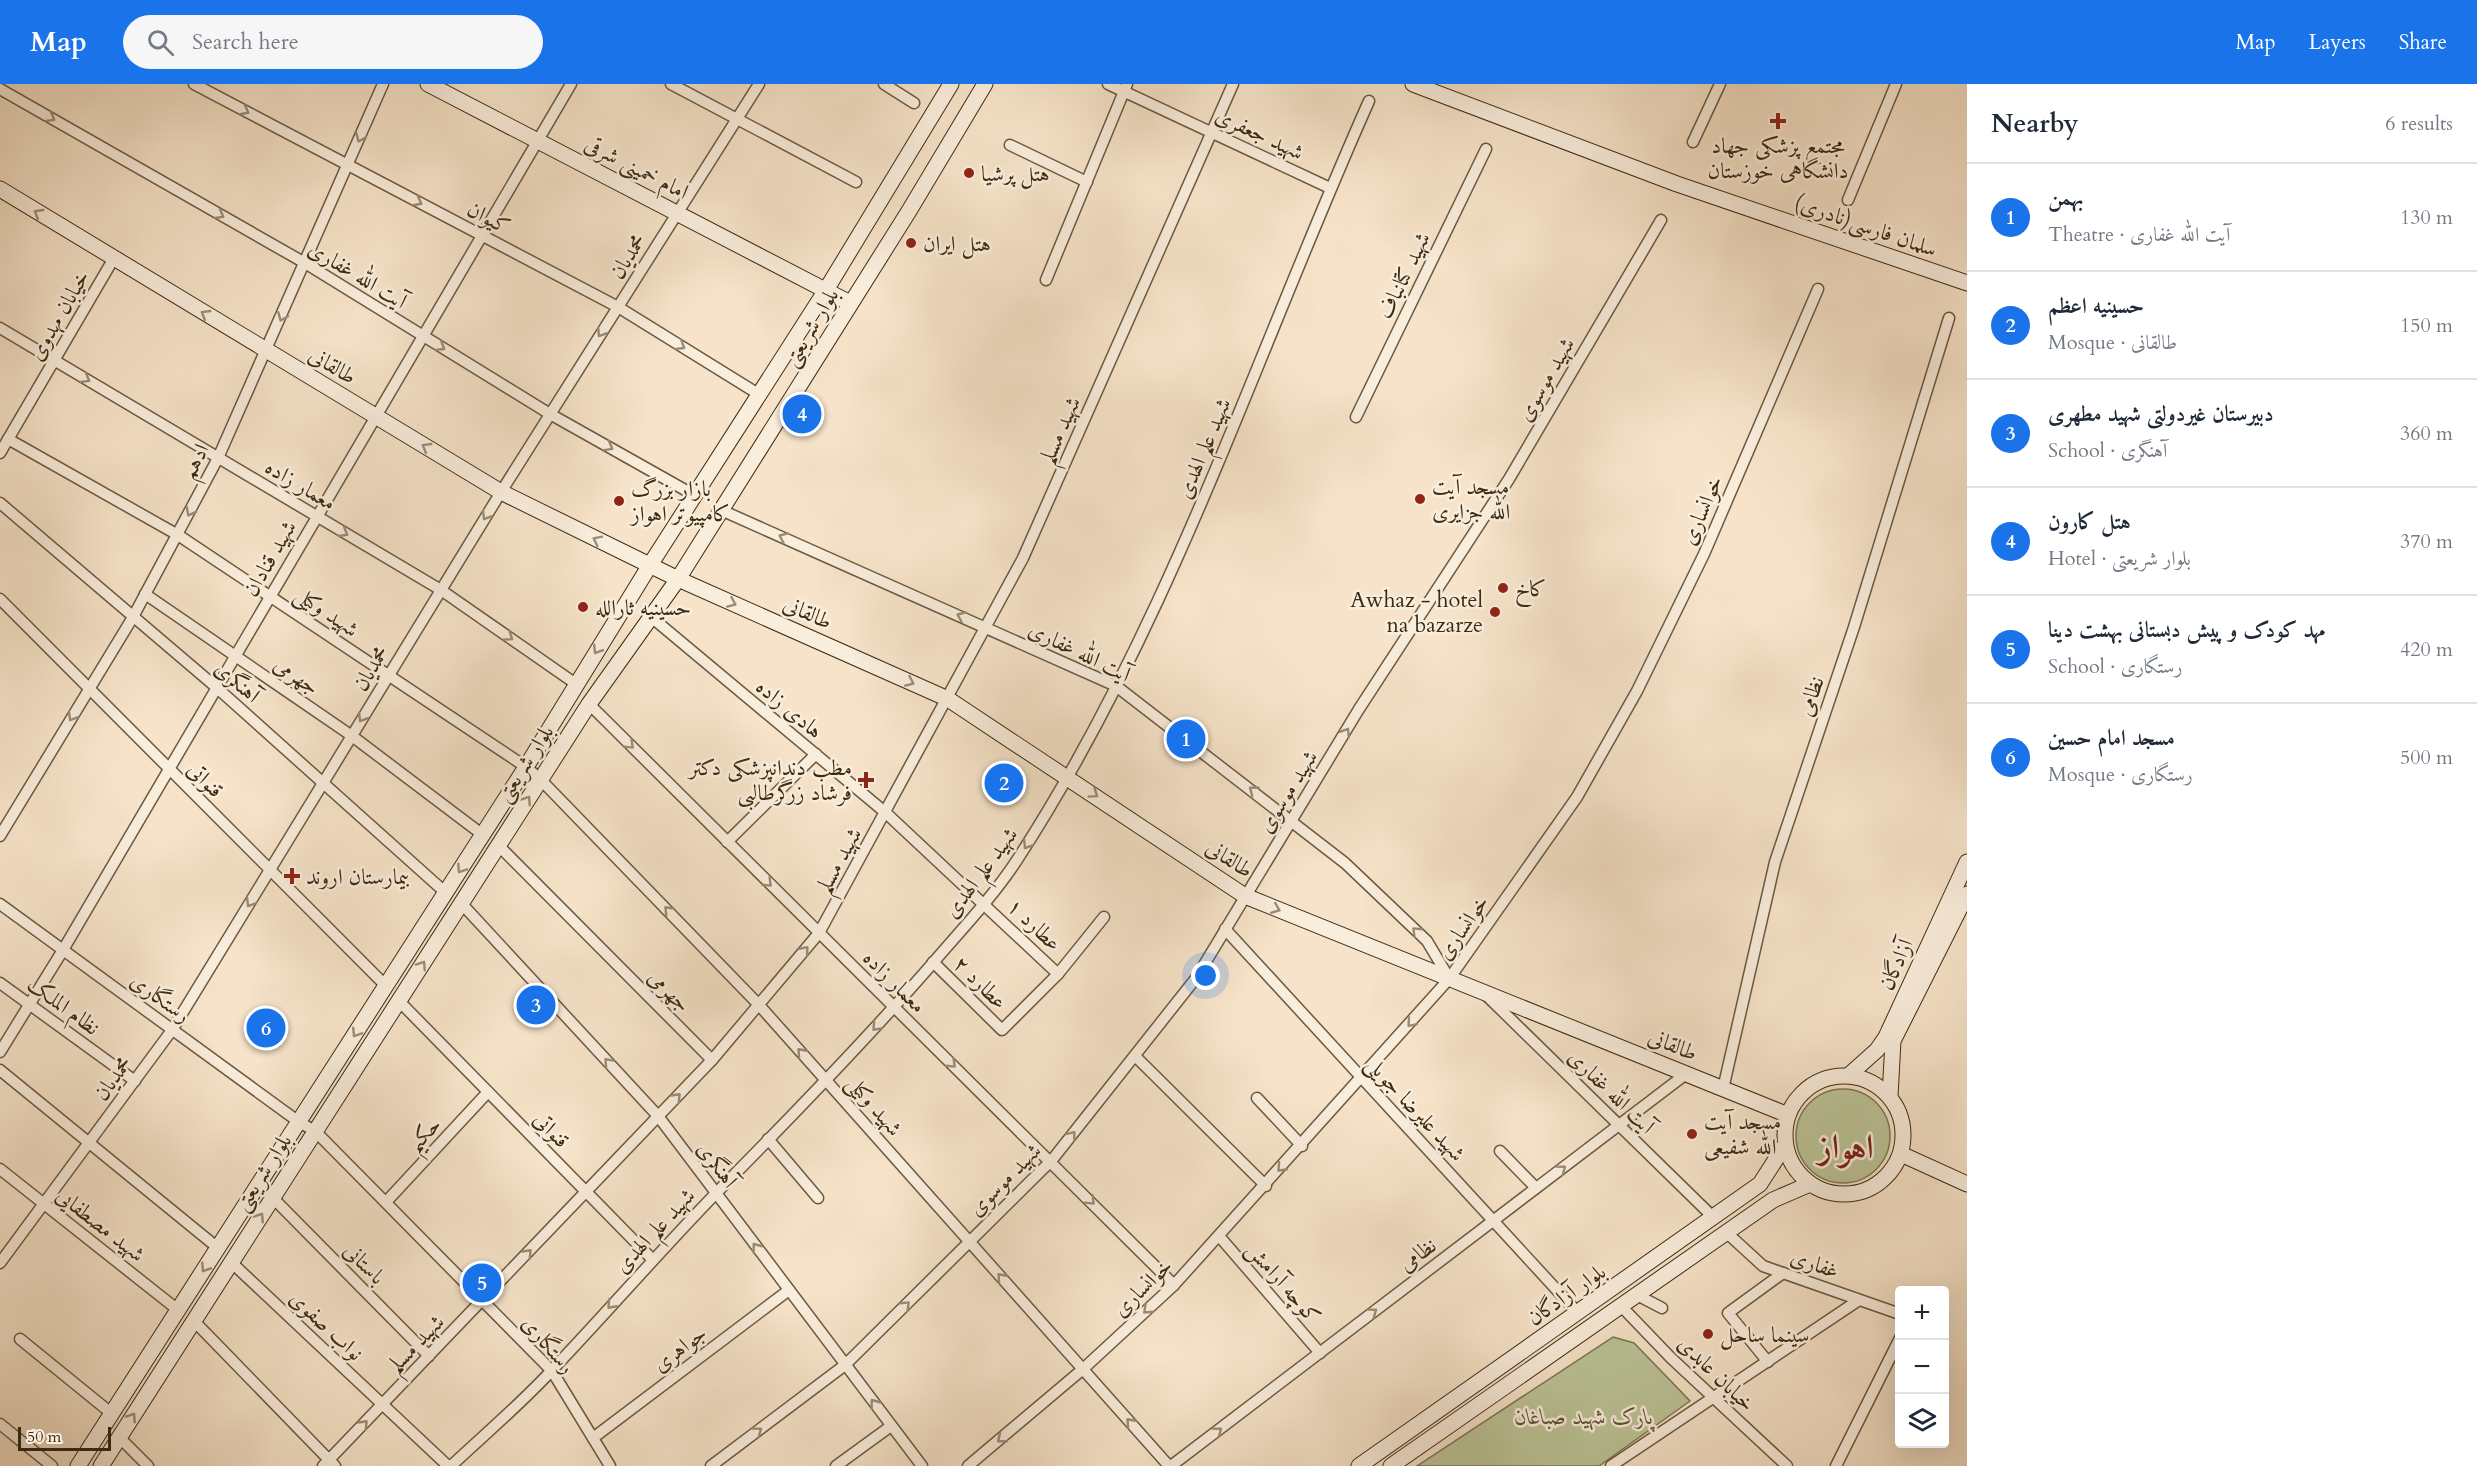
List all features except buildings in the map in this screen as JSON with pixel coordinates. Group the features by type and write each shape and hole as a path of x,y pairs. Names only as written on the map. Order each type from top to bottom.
{"main road":[{"name":"امام خمینی شرقی","path":"428,84 850,303"},
{"name":"بلوار شریعتی","path":"78,1466 526,767 694,495 826,290 951,84"},
{"name":"بلوار شریعتی","path":"101,1466 589,704 678,579 909,211 985,84"},
{"name":"سلمان فارسی(نادری)","path":"1413,84 1677,184 1967,283"},
{"name":"طالقانی","path":"0,189 501,492 678,579 948,699 1245,896 1788,1115"},
{"name":"آزادگان","path":"1849,1075 1877,1050 1886,1037 1967,862"},
{"name":"آزادگان","path":"1890,1096 1893,1041 1967,894"},
{"path":"1849,1075 1878,1085 1890,1096 1903,1124 1901,1154 1883,1180 1855,1193 1840,1194 1810,1184 1790,1160 1785,1145 1788,1115 1805,1089 1826,1078 1849,1075"},
{"name":"بلوار آزادگان","path":"1359,1466 1760,1184 1785,1145"},
{"path":"1901,1154 1967,1184"},
{"name":"بلوار آزادگان","path":"1391,1466 1639,1296 1773,1200 1810,1184"}],"street":[{"name":"کیوان","path":"194,84 618,307 760,395"},
{"name":"ادهم","path":"0,836 133,617 218,458 383,84"},
{"name":"شهید قنادان","path":"0,1052 63,950 571,84"},
{"path":"671,84 688,88 737,119 856,182"},
{"name":"محمدیان","path":"0,1263 172,1030 501,492 759,84"},
{"path":"884,84 914,103"},
{"name":"شهید جعفری","path":"1108,84 1126,88 1212,133 1330,188"},
{"name":"شهید مسلم","path":"330,1464 429,1356 712,1060 819,933 1023,558 1233,84"},
{"path":"1693,142 1720,84"},
{"path":"1848,200 1896,84"},
{"path":"1046,280 1126,88"},
{"name":"آیت الله غفاری","path":"3,91 305,263 550,414 694,495"},
{"name":"شهید علم الهدی","path":"449,1466 552,1371 652,1259 827,1080 985,903 1015,864 1068,777 1153,616 1220,461 1330,188 1369,101"},
{"path":"1010,145 1087,182"},
{"name":"شهید کتانباف","path":"1356,417 1485,149"},
{"name":"شهید موسوی","path":"711,1466 845,1365 1052,1160 1196,978 1359,709 1509,479 1661,220"},
{"name":"خیابان مهدوی","path":"0,453 114,258"},
{"name":"خوانساری","path":"968,1466 1083,1369 1174,1285 1302,1146 1449,979 1577,797 1637,691 1704,554 1818,289"},
{"name":"نظامی","path":"1723,1089 1775,862 1854,627 1949,318"},
{"name":"معمار زاده","path":"0,328 441,590 576,684"},
{"name":"شهید وکیلی","path":"8,439 178,535 526,767 541,780 759,1005 1170,1466"},
{"name":"آهنگری","path":"0,503 216,687 446,893"},
{"name":"آیت الله غفاری","path":"721,510 1116,686 1292,819 1345,863 1426,941 1449,979"},
{"name":"جهرمی","path":"145,594 352,736 483,835"},
{"path":"0,617 3,603"},
{"name":"قنواتی","path":"3,603 386,986"},
{"name":"هادی زاده","path":"650,616 886,813 985,903"},
{"name":"معمار زاده","path":"589,704 894,1007 1052,1160 1174,1285"},
{"path":"727,842 816,754"},
{"name":"جهرمی","path":"498,845 712,1060"},
{"name":"آهنگری","path":"461,903 658,1116 922,1466"},
{"name":"عطارد ۱","path":"985,903 1058,974"},
{"name":"رستگاری","path":"0,904 299,1122 315,1131 552,1371 610,1466"},
{"path":"1058,974 1104,917"},
{"name":"شهید علیرضا جویلی","path":"1225,929 1578,1313"},
{"name":"عطارد ۲","path":"933,962 1002,1030 1058,974"},
{"name":"نظام الملک","path":"0,983 135,1080"},
{"name":"آیت الله غفاری","path":"1484,992 1713,1217"},
{"name":"قنواتی","path":"399,1001 652,1259"},
{"path":"1135,1056 1266,1186"},
{"path":"0,1070 218,1248"},
{"name":"نظامی","path":"1170,1466 1686,1074"},
{"name":"حکیم","path":"386,1202 488,1092"},
{"path":"1257,1098 1302,1146"},
{"path":"768,1139 818,1198"},
{"path":"1500,1151 1536,1188"},
{"name":"شهید مصطفایی","path":"0,1169 178,1310"},
{"name":"باستانی","path":"273,1198 429,1356"},
{"name":"غفاری","path":"1727,1233 1763,1266 1895,1313"},
{"name":"کوچه آرامش","path":"1220,1236 1320,1353"},
{"name":"نواب صفوی","path":"231,1262 449,1466"},
{"path":"1768,1362 1728,1313 1783,1273"},
{"name":"جواهری","path":"593,1438 789,1290"},
{"path":"1639,1296 1662,1308"},
{"path":"1611,1466 1658,1433 1715,1399 1859,1300"},
{"name":"خیابان عابدی","path":"1622,1307 1786,1466"},
{"path":"194,1321 330,1464"},
{"path":"20,1339 111,1413"},
{"path":"1836,1466 1898,1340"},
{"path":"0,1424 51,1466"},
{"path":"836,1466 891,1426"},
{"path":"119,1437 148,1466"}],"green space":[{"path":"1843,1089 1861,1093 1876,1103 1886,1118 1890,1136 1886,1154 1876,1169 1861,1179 1843,1183 1825,1179 1810,1169 1800,1154 1796,1136 1800,1118 1810,1103 1825,1093"},
{"name":"پارک شهید صباغان","path":"1613,1337 1634,1343 1690,1401 1599,1466 1417,1466"}],"place":[{"name":"مجتمع پزشکی جهاد دانشگاهی خوزستان","path":"1778,121"},
{"name":"هتل پرشیا","path":"969,173"},
{"name":"هتل ایران","path":"911,243"},
{"name":"هتل کارون","path":"802,414"},
{"name":"مسجد آیت الله جزایری","path":"1420,499"},
{"name":"بازار بزرگ کامپیوتر اهواز","path":"619,501"},
{"name":"کاخ","path":"1503,588"},
{"name":"حسینیه ثارالله","path":"583,607"},
{"name":"Awhaz - hotel na bazarze","path":"1495,612"},
{"name":"بهمن","path":"1186,739"},
{"name":"مطب دندانپزشکی دکتر فرشاد زرگرطالبی","path":"866,780"},
{"name":"حسینیه اعظم","path":"1004,783"},
{"name":"بیمارستان اروند","path":"292,876"},
{"name":"دبیرستان غیردولتی شهید مطهری","path":"536,1005"},
{"name":"مسجد امام حسین","path":"266,1028"},
{"name":"مسجد آیت الله شفیعی","path":"1692,1134"},
{"name":"مهد کودک و پیش دبستانی بهشت دینا","path":"482,1283"},
{"name":"سینما ساحل","path":"1708,1334"}],"district":[{"name":"اهواز","path":"1846,1146"}]}
